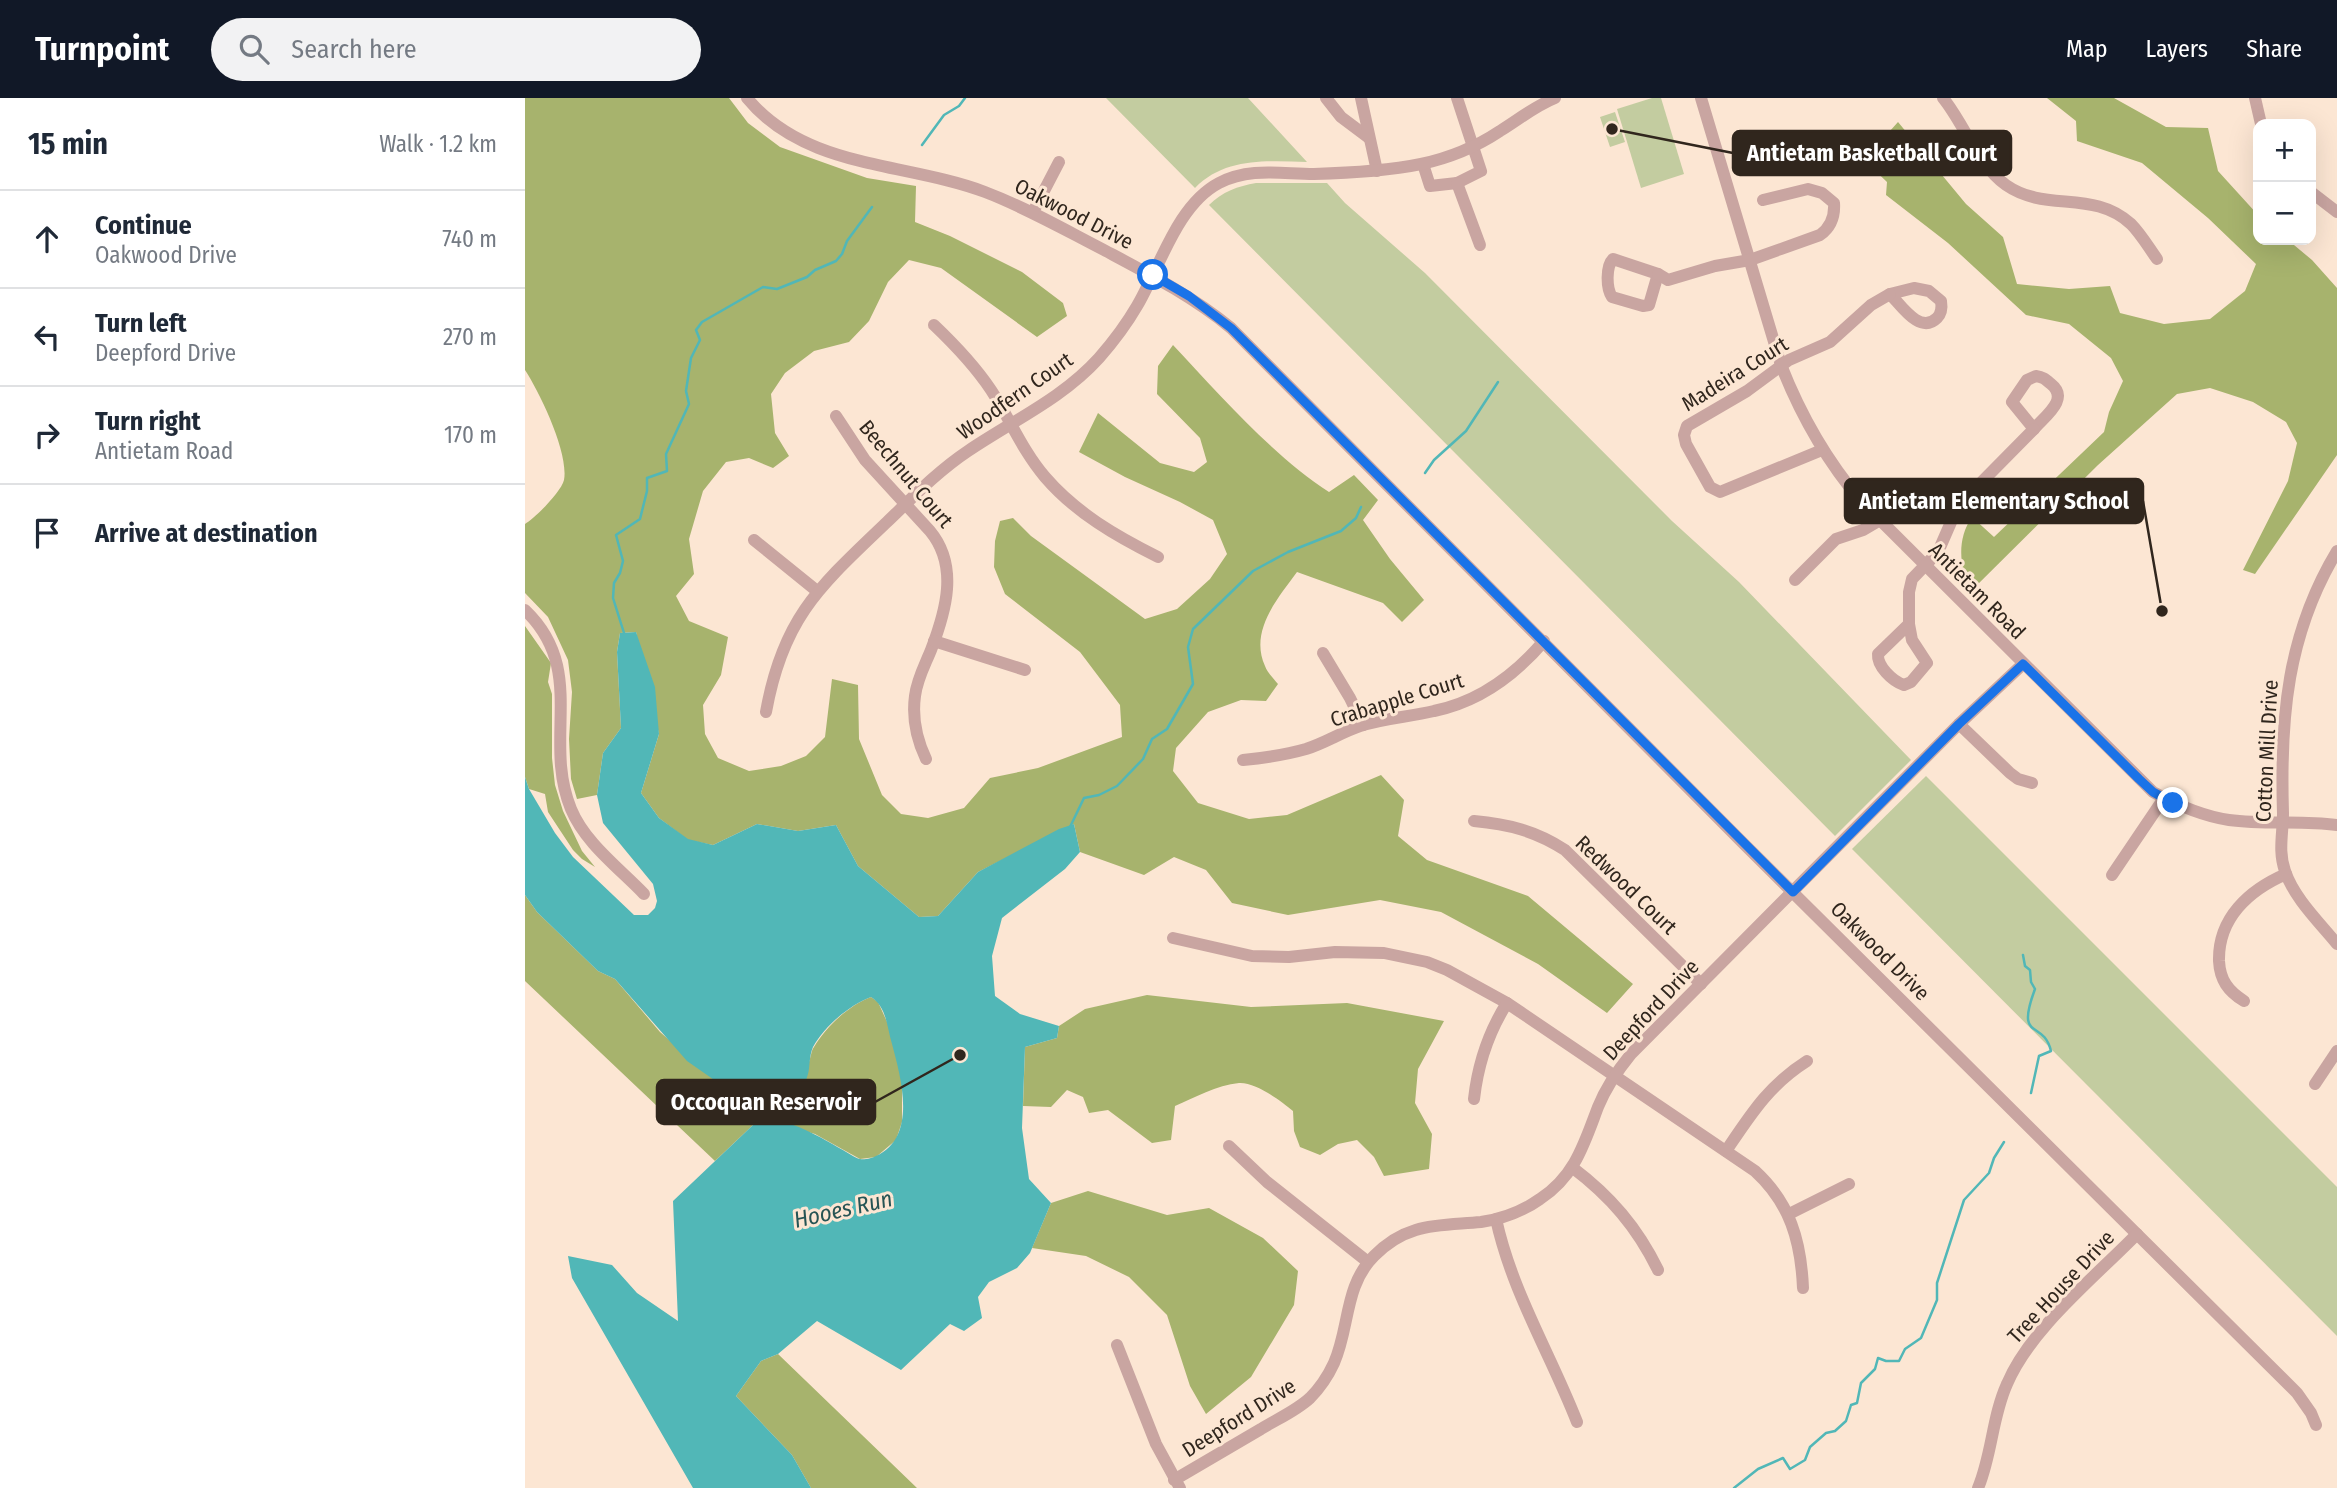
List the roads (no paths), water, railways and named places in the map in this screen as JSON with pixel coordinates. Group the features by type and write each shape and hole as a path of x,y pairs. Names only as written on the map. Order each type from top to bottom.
{"street":[{"name":"Oakwood Drive","path":"747,98 773,125 801,142 825,151 946,179 1033,212 1189,296 1231,328 2297,1393 2316,1425"},
{"path":"1326,98 1341,117 1369,138"},
{"path":"1360,98 1377,171"},
{"path":"1423,164 1430,186 1457,183 1481,171 1457,98"},
{"name":"Woodfern Court","path":"767,712 776,666 784,646 817,591 906,503 956,460 1056,396 1097,360 1121,330 1188,210 1207,191 1233,177 1259,172 1310,174 1377,171 1423,164 1473,146 1532,103 1555,98"},
{"name":"Antietam Road","path":"1702,98 1781,365 1795,400 1822,450 1844,481 2139,779 2164,798 2195,811 2229,820 2337,825"},
{"path":"1943,98 1988,167 2006,185 2030,197 2087,202 2113,211 2134,226 2157,259"},
{"path":"2255,98 2260,119"},
{"path":"1033,212 1059,162"},
{"path":"1457,183 1481,245"},
{"path":"1658,274 1651,302 1645,307 1616,300 1609,293 1609,263 1613,259 1658,274 1668,280 1715,266 1750,260 1820,236 1834,216 1834,203 1808,189 1763,200"},
{"path":"2316,196 2337,212"},
{"name":"Madeira Court","path":"1822,450 1720,492 1710,487 1686,444 1685,430 1691,422 1747,391 1781,365 1830,342 1871,305 1890,294"},
{"path":"935,325 991,390 1039,469 1076,508 1106,528 1158,556"},
{"name":"Beechnut Court","path":"836,416 865,460 940,543 947,564 948,589 935,641 917,682 914,703 918,738 926,759"},
{"path":"1909,624 1880,650 1877,660 1896,682 1903,685 1911,682 1927,663 1912,640 1909,624 1909,586 1916,573 1943,544 1953,515 1962,500 2034,429"},
{"path":"1795,580 1836,539 1863,530 1880,520"},
{"path":"754,540 817,591"},
{"name":"Cotton Mill Drive","path":"2337,551 2305,619 2290,672 2281,754 2283,821 2280,849 2286,874 2297,895 2337,944"},
{"path":"525,610 547,636 557,658 561,684 560,750 563,780 570,808 586,835 644,894"},
{"path":"935,641 1025,670"},
{"name":"Crabapple Court","path":"1243,760 1306,749 1363,725 1432,712 1465,701 1518,669 1544,641"},
{"path":"1323,653 1363,725"},
{"name":"Deepford Drive","path":"1177,1484 1297,1408 1318,1390 1335,1362 1353,1289 1368,1262 1391,1241 1429,1225 1496,1219 1539,1200 1558,1185 1573,1168 1598,1107 1615,1075 1631,1054 1959,724 2023,664"},
{"path":"1959,724 2010,773 2018,779 2032,783"},
{"path":"2112,875 2164,798"},
{"name":"Redwood Court","path":"1474,821 1523,829 1565,850 1701,984"},
{"path":"2244,1001 2232,994 2221,976 2219,954 2224,929 2229,918 2249,896 2286,874"},
{"path":"1173,938 1252,956 1289,957 1363,952 1406,957 1447,970 1507,1003 1766,1181 1789,1214 1799,1246 1803,1288"},
{"path":"1474,1098 1481,1057 1507,1003"},
{"path":"2315,1084 2337,1051"},
{"path":"1726,1151 1762,1098 1807,1060"},
{"path":"1229,1146 1267,1182 1368,1262"},
{"path":"1573,1168 1621,1211 1640,1236 1658,1270"},
{"path":"1789,1214 1849,1184"},
{"path":"1496,1219 1519,1295 1563,1386 1577,1422"},
{"name":"Tree House Drive","path":"1978,1488 2001,1400 2022,1354 2060,1311 2137,1234"},
{"path":"1117,1345 1156,1444 1177,1484"}],"water":[{"name":"Hooes Run","path":"636,632 655,687 659,734 641,793 659,818 688,839 713,845 757,824 798,831 836,825 858,866 919,917 938,916 978,872 1059,829 1074,824 1080,852 1065,869 1002,918 992,956 995,996 1020,1014 1059,1026 1057,1038 1025,1047 1022,1128 1029,1179 1051,1203 1030,1253 1017,1268 989,1282 978,1297 982,1318 964,1331 950,1324 901,1370 817,1321 778,1354 761,1361 736,1396 792,1455 811,1488 693,1488 572,1278 568,1256 612,1265 637,1293 678,1321 673,1201 753,1125 774,1121 797,1126 864,1159 875,1157 889,1147 902,1121 902,1089 896,1058 883,1012 871,997 846,1011 830,1024 818,1039 812,1050 804,1084 787,1106 750,1105 687,1061 615,979 598,971 537,912 525,895 525,777 529,789 555,833 573,857 634,915 648,915 655,908 657,901 653,884 603,823 597,795 603,753 621,728 617,652 620,633"}],"waterway":[{"path":"922,145 944,115 959,106 965,98"},
{"path":"624,633 613,598 614,583 623,561 616,535 640,519 647,491 647,478 667,471 666,454 689,404 686,391 691,358 700,340 696,330 702,322 763,287 777,289 836,261 872,207"},
{"path":"1425,473 1434,460 1466,431 1498,382"},
{"path":"1070,827 1084,798 1099,795 1117,786 1143,759 1152,739 1167,729 1193,684 1188,647 1193,629 1253,571 1288,552 1341,531 1356,518 1361,507"},
{"path":"2023,955 2035,989 2028,1017 2029,1024 2047,1041 2051,1051 2039,1056 2031,1093"},
{"path":"1734,1488 1758,1469 1783,1458 1790,1469 1805,1460 1810,1447 1846,1421 1851,1405 1857,1403 1861,1383 1875,1369 1878,1358 1899,1361 1905,1349 1921,1338 1937,1300 1937,1283 1964,1200 1989,1173 2004,1142"}],"place":[{"name":"Antietam Basketball Court","path":"1612,129"},
{"name":"Antietam Elementary School","path":"2162,611"},
{"name":"Occoquan Reservoir","path":"960,1055"}]}
